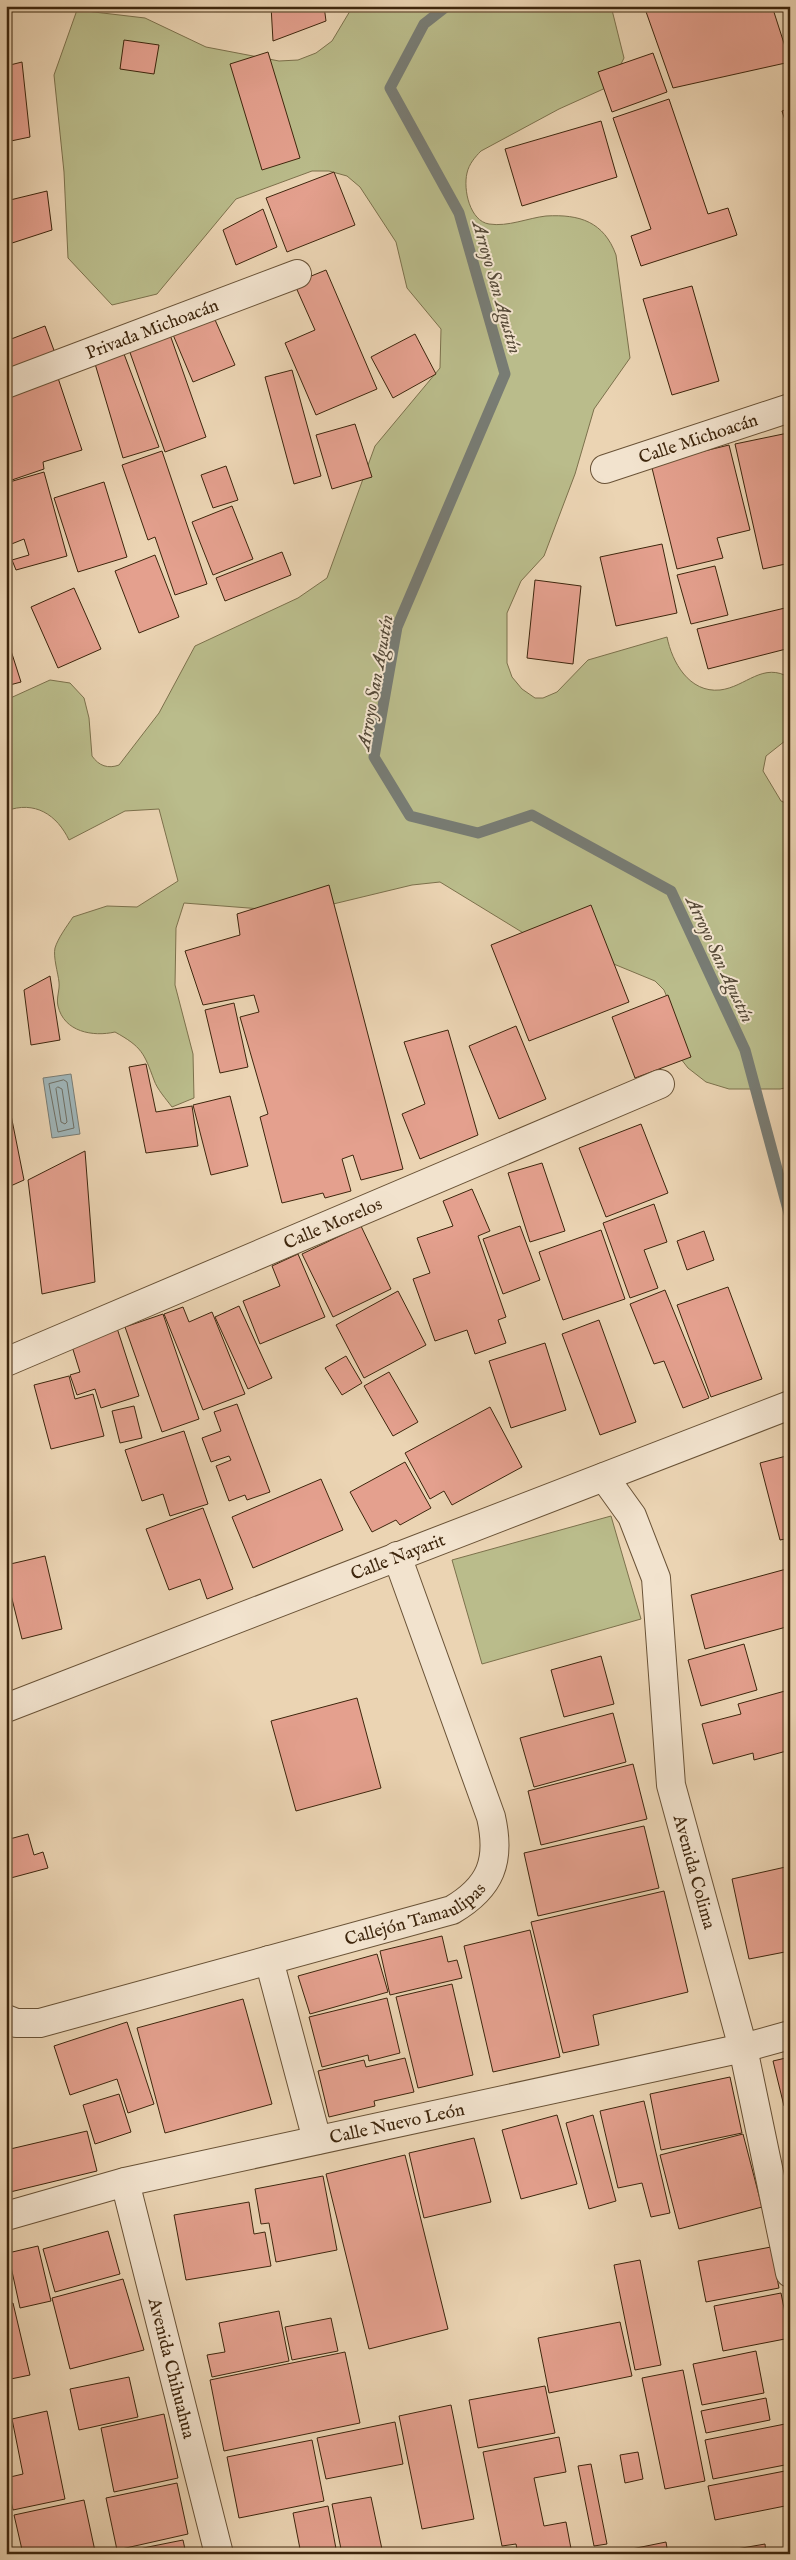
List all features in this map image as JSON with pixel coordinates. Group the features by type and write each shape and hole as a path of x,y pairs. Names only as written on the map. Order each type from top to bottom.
{"street":[{"name":"Privada Michoacán","path":"6,384 298,274"},
{"name":"Calle Michoacán","path":"605,469 790,408"},
{"name":"Calle Morelos","path":"6,1362 660,1084"},
{"name":"Calle Nayarit","path":"6,1708 790,1405"},
{"name":"Avenida Colima","path":"604,1478 632,1516 656,1578 671,1785 743,2048 790,2273"},
{"name":"Callejón Tamaulipas","path":"6,2019 16,2023 40,2022 452,1910 471,1899 486,1882 494,1861 496,1839 491,1817 397,1556"},
{"path":"269,1960 317,2140"},
{"name":"Calle Nuevo León","path":"6,2216 125,2182 743,2048 790,2035"},
{"name":"Avenida Chihuahua","path":"125,2182 219,2554"}],"green space":[{"path":"353,6 611,6 624,58 610,86 559,109 481,151 472,161 467,173 466,188 469,204 482,222 496,225 546,216 570,217 589,222 605,235 616,255 630,358 594,409 575,474 544,556 521,581 507,613 507,663 512,677 522,689 535,698 543,698 557,692 588,660 667,637 673,656 684,674 691,681 709,690 729,688 755,676 771,672 790,678 790,737 766,756 763,771 781,801 790,805 790,1087 780,1089 729,1089 706,1082 688,1068 674,1050 669,1002 664,990 655,981 587,953 525,934 440,882 412,885 300,912 184,903 176,928 175,985 193,1054 194,1098 172,1107 157,1087 141,1052 131,1042 115,1032 98,1034 80,1031 66,1022 61,1015 58,1006 59,982 55,948 73,917 107,906 137,907 178,881 159,809 125,811 69,840 58,823 44,812 26,807 6,811 6,700 50,680 70,683 84,698 89,718 92,756 104,766 119,765 159,713 195,646 298,598 327,578 375,446 440,368 441,329 407,288 396,242 360,187 347,176 329,171 312,171 236,199 157,294 112,305 68,258 64,172 54,75 77,10 145,18 206,47 279,61 298,60 316,53 332,41"},
{"path":"611,1516 641,1619 482,1664 452,1560"}],"water":[{"path":"71,1074 80,1134 52,1138 43,1078"}],"building":[{"path":"271,6 324,6 326,21 273,41"},
{"path":"644,6 772,6 790,62 673,88"},
{"path":"124,40 159,45 154,74 120,69"},
{"path":"268,52 300,158 262,170 230,64"},
{"path":"653,53 667,92 612,112 598,72"},
{"path":"22,62 30,137 6,142 6,66"},
{"path":"669,99 708,214 728,208 737,235 641,266 631,236 651,229 613,118"},
{"path":"790,108 790,136 782,111"},
{"path":"601,121 617,177 522,206 505,149"},
{"path":"334,172 355,225 287,252 266,198"},
{"path":"47,191 52,230 6,245 6,201"},
{"path":"263,209 277,247 236,265 223,230"},
{"path":"326,270 377,389 316,415 285,343 315,330 294,283"},
{"path":"692,286 719,381 672,395 643,299"},
{"path":"212,313 235,365 193,382 171,330"},
{"path":"45,326 55,353 6,371 6,341"},
{"path":"168,329 206,437 165,452 127,344"},
{"path":"415,334 436,374 393,398 371,357"},
{"path":"121,346 159,447 123,458 93,357"},
{"path":"292,370 321,476 294,484 265,377"},
{"path":"57,375 82,450 43,462 44,469 6,482 6,394"},
{"path":"355,424 372,477 332,489 316,435"},
{"path":"788,433 790,443 790,563 763,569 735,444"},
{"path":"729,445 750,530 717,538 723,558 677,569 651,464"},
{"path":"162,451 207,584 175,595 155,537 148,540 122,465"},
{"path":"226,466 238,500 213,508 201,475"},
{"path":"44,472 67,556 16,570 12,560 29,555 24,539 9,545 6,538 6,483"},
{"path":"104,482 127,557 78,572 54,498"},
{"path":"232,506 253,559 213,575 192,522"},
{"path":"662,544 677,613 616,626 600,557"},
{"path":"282,552 291,575 225,601 216,578"},
{"path":"155,555 179,617 139,633 115,571"},
{"path":"715,566 728,615 691,624 677,575"},
{"path":"535,580 581,586 573,664 527,658"},
{"path":"74,588 101,649 58,668 31,607"},
{"path":"785,608 790,625 790,648 708,669 697,629"},
{"path":"6,635 21,682 6,686"},
{"path":"329,885 403,1169 361,1180 353,1155 342,1159 351,1191 325,1198 323,1193 282,1203 260,1117 268,1114 240,1017 259,1012 254,995 203,1005 185,951 240,935 237,914"},
{"path":"591,905 629,1002 529,1041 491,945"},
{"path":"50,976 60,1040 31,1045 24,990"},
{"path":"668,995 691,1057 635,1078 612,1017"},
{"path":"234,1003 248,1067 220,1073 205,1010"},
{"path":"516,1026 546,1099 499,1119 469,1046"},
{"path":"448,1030 478,1135 420,1159 402,1114 425,1104 404,1042"},
{"path":"146,1064 156,1112 192,1106 198,1146 146,1153 129,1067"},
{"path":"230,1096 248,1166 211,1175 193,1105"},
{"path":"11,1115 24,1180 6,1188 6,1116"},
{"path":"641,1124 668,1193 606,1217 579,1148"},
{"path":"85,1151 95,1282 42,1294 28,1180"},
{"path":"542,1163 565,1231 530,1242 508,1173"},
{"path":"472,1189 490,1231 478,1236 506,1317 498,1320 506,1343 475,1354 467,1330 435,1341 413,1279 430,1273 417,1238 453,1226 443,1201"},
{"path":"654,1204 667,1242 644,1250 658,1288 630,1298 603,1223"},
{"path":"361,1226 391,1289 333,1317 302,1254"},
{"path":"520,1226 540,1280 503,1294 483,1239"},
{"path":"601,1230 625,1299 563,1320 539,1252"},
{"path":"704,1231 714,1260 687,1270 677,1241"},
{"path":"298,1254 325,1317 260,1344 243,1301 280,1286 272,1266"},
{"path":"728,1287 762,1379 711,1397 677,1305"},
{"path":"665,1290 709,1398 683,1408 664,1361 654,1364 630,1304"},
{"path":"398,1291 426,1345 364,1378 336,1325"},
{"path":"6,1301 10,1328 6,1330"},
{"path":"239,1306 272,1378 248,1389 215,1317"},
{"path":"183,1307 189,1322 212,1312 245,1394 203,1410 164,1314"},
{"path":"163,1314 199,1419 162,1432 125,1327"},
{"path":"599,1320 636,1422 600,1435 562,1334"},
{"path":"116,1325 139,1396 101,1408 95,1389 77,1395 70,1375 80,1372 70,1340"},
{"path":"545,1343 566,1410 511,1428 489,1361"},
{"path":"346,1356 362,1383 342,1395 325,1368"},
{"path":"389,1372 418,1422 393,1436 364,1386"},
{"path":"69,1376 75,1399 93,1394 104,1436 51,1449 34,1385"},
{"path":"237,1404 270,1492 247,1500 245,1495 229,1501 216,1466 231,1460 229,1456 211,1462 202,1438 221,1431 214,1412"},
{"path":"134,1406 142,1438 120,1443 112,1411"},
{"path":"490,1407 522,1467 452,1505 444,1491 430,1499 405,1453"},
{"path":"184,1431 208,1504 170,1516 163,1494 142,1501 125,1450"},
{"path":"790,1455 790,1538 780,1540 760,1463"},
{"path":"405,1462 431,1508 400,1525 396,1520 372,1532 350,1492"},
{"path":"321,1479 343,1530 253,1568 232,1517"},
{"path":"203,1508 233,1589 207,1599 200,1579 169,1590 146,1529"},
{"path":"45,1556 62,1629 22,1639 6,1575 6,1565"},
{"path":"790,1568 790,1626 705,1649 691,1595"},
{"path":"744,1644 757,1690 701,1706 688,1660"},
{"path":"601,1656 614,1704 564,1717 551,1670"},
{"path":"785,1691 790,1707 790,1750 754,1760 753,1753 713,1764 702,1724 741,1714 738,1704"},
{"path":"357,1698 381,1788 296,1811 271,1721"},
{"path":"613,1713 626,1762 534,1787 520,1738"},
{"path":"633,1764 647,1819 541,1845 528,1791"},
{"path":"644,1826 659,1888 538,1916 524,1853"},
{"path":"28,1834 34,1855 43,1852 48,1868 7,1879 6,1840"},
{"path":"790,1866 790,1951 749,1959 732,1879"},
{"path":"664,1891 688,1992 593,2015 599,2045 563,2053 531,1922"},
{"path":"530,1930 560,2057 493,2072 464,1946"},
{"path":"442,1936 448,1962 457,1960 462,1978 390,1995 380,1951"},
{"path":"377,1954 388,1992 310,2014 298,1976"},
{"path":"452,1984 473,2075 418,2088 396,1997"},
{"path":"387,1998 400,2053 369,2061 368,2055 322,2067 309,2017"},
{"path":"243,1999 272,2104 165,2133 137,2028"},
{"path":"127,2022 154,2104 128,2113 117,2079 70,2095 54,2046"},
{"path":"790,2057 790,2105 784,2106 773,2061"},
{"path":"405,2058 414,2092 374,2101 375,2106 329,2117 318,2071 364,2060 366,2067"},
{"path":"730,2077 742,2133 661,2150 650,2094"},
{"path":"119,2094 131,2132 95,2144 83,2105"},
{"path":"644,2101 670,2213 651,2217 642,2183 618,2188 600,2111"},
{"path":"557,2115 577,2184 521,2199 502,2130"},
{"path":"593,2115 616,2201 589,2209 566,2123"},
{"path":"87,2131 97,2171 6,2193 6,2150"},
{"path":"743,2134 762,2207 679,2229 660,2155"},
{"path":"474,2138 491,2202 424,2218 409,2153"},
{"path":"405,2155 448,2329 369,2349 326,2174"},
{"path":"323,2176 337,2250 276,2262 269,2223 261,2224 255,2189"},
{"path":"249,2202 254,2234 265,2232 271,2266 186,2280 174,2215"},
{"path":"108,2231 120,2274 55,2292 43,2249"},
{"path":"38,2246 51,2301 20,2308 8,2253"},
{"path":"771,2247 779,2288 706,2302 698,2261"},
{"path":"640,2260 661,2365 635,2370 614,2265"},
{"path":"123,2279 144,2350 70,2369 52,2298"},
{"path":"781,2293 790,2338 723,2351 714,2306"},
{"path":"13,2303 30,2375 6,2380 6,2305"},
{"path":"279,2311 289,2361 212,2377 207,2355 225,2352 219,2323"},
{"path":"331,2318 338,2351 292,2360 285,2327"},
{"path":"620,2322 632,2376 549,2393 538,2338"},
{"path":"756,2351 764,2393 702,2405 693,2364"},
{"path":"345,2352 360,2423 224,2451 210,2380"},
{"path":"683,2370 705,2481 665,2489 642,2378"},
{"path":"129,2377 138,2417 79,2430 70,2389"},
{"path":"545,2386 555,2433 478,2448 469,2400"},
{"path":"766,2398 770,2420 706,2433 701,2411"},
{"path":"451,2405 474,2519 422,2529 399,2416"},
{"path":"47,2411 65,2499 13,2510 6,2478 23,2474 12,2419"},
{"path":"164,2414 178,2478 114,2492 101,2428"},
{"path":"395,2422 403,2464 326,2479 317,2438"},
{"path":"790,2423 790,2464 713,2479 705,2440"},
{"path":"559,2437 566,2472 534,2478 544,2526 566,2522 572,2554 518,2554 516,2544 502,2546 483,2452"},
{"path":"312,2440 324,2501 239,2518 227,2457"},
{"path":"638,2452 643,2479 625,2483 620,2455"},
{"path":"591,2464 607,2544 594,2546 578,2466"},
{"path":"790,2470 790,2505 715,2520 708,2486"},
{"path":"177,2483 188,2534 117,2550 106,2498"},
{"path":"371,2497 383,2554 342,2554 332,2504"},
{"path":"84,2500 95,2551 83,2554 23,2554 14,2515"},
{"path":"328,2506 337,2554 301,2554 293,2513"},
{"path":"183,2540 186,2554 120,2554 148,2547"},
{"path":"666,2542 668,2554 607,2554"},
{"path":"765,2544 766,2554 725,2554 725,2551"}],"waterway":[{"name":"Arroyo San Agustín","path":"447,6 424,24 390,88 459,213 505,374 397,627 374,757 410,816 478,833 532,815 671,891 745,1050 790,1217"}]}
